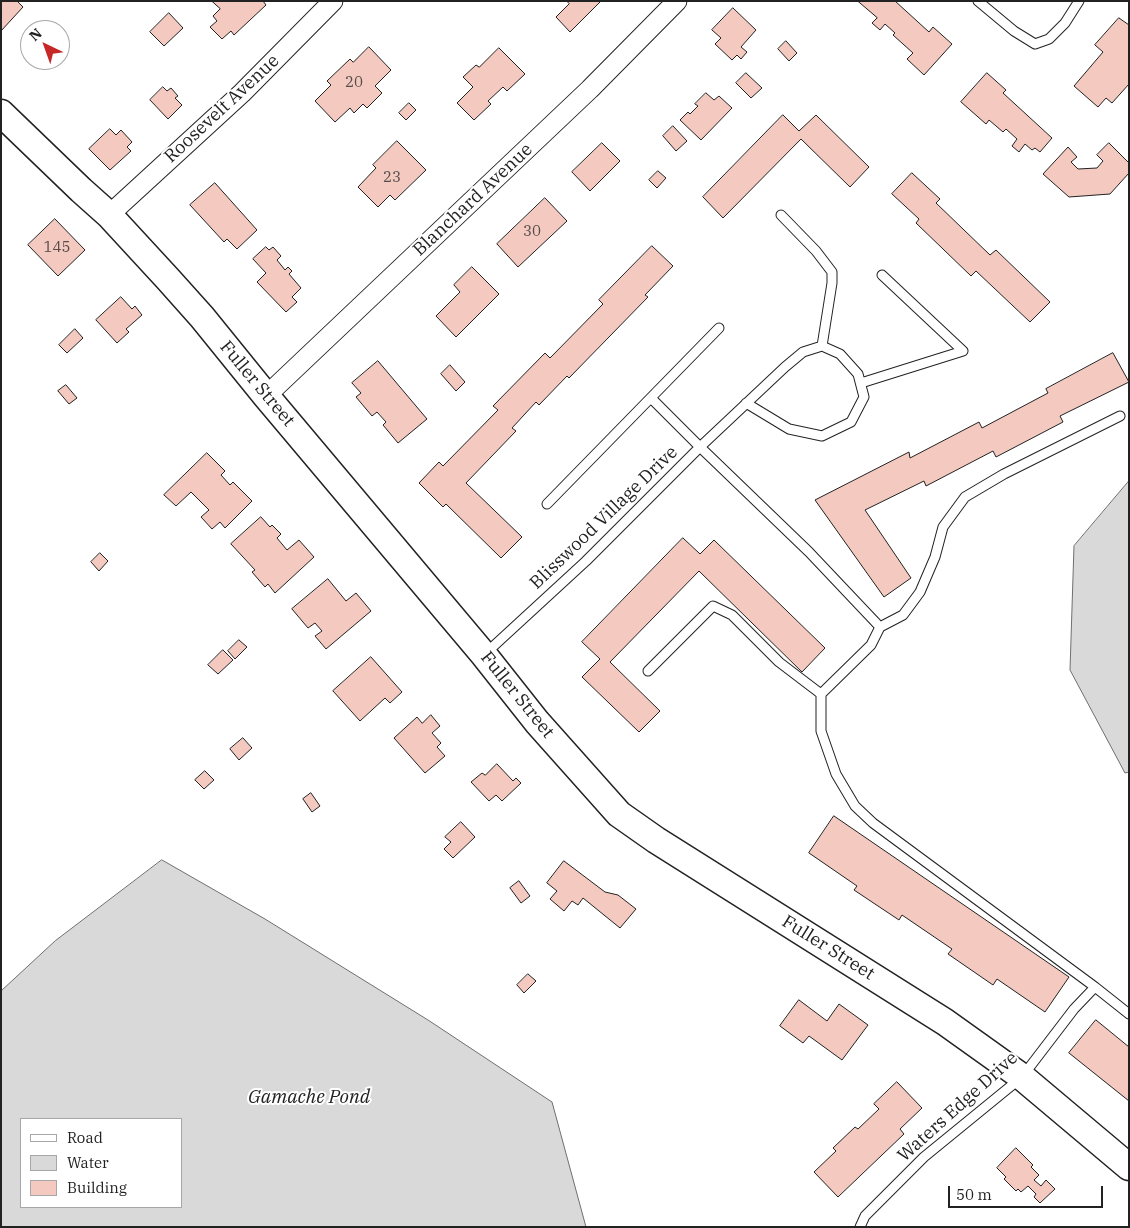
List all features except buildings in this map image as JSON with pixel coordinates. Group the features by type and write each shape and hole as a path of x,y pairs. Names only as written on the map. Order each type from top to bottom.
{"street":[{"name":"Roosevelt Avenue","path":"109,215 242,92 333,1"},
{"name":"Blanchard Avenue","path":"266,396 583,95 677,1"},
{"name":"Fuller Street","path":"1,113 109,215 191,304 266,396 484,654 537,722 619,814 656,840 945,1022 1022,1077 1129,1167"}],"lane":[{"path":"978,1 1014,31 1035,44 1049,39 1065,23 1079,1"},
{"path":"746,403 790,429 822,436 851,422 864,397 858,374 840,354 822,346 832,284 832,272 816,251 781,214"},
{"path":"861,383 963,351 882,275"},
{"path":"547,504 719,328"},
{"name":"Blisswood Village Drive","path":"484,654 586,561 700,447 785,367 803,352 822,346"},
{"path":"651,398 810,552 880,627"},
{"path":"1120,416 1004,474 965,497 943,527 935,557 920,592 903,615 880,627 871,645 821,694 821,731 836,774 855,806 872,823 1096,987 1129,1014"},
{"path":"648,670 713,606 732,614 780,662 821,694"},
{"name":"Waters Edge Drive","path":"860,1227 865,1216 924,1157 1022,1077 1074,1009 1096,987"}],"water":[{"path":"1129,481 1129,772 1125,773 1070,670 1074,546"},
{"name":"Gamache Pond","path":"162,860 265,919 428,1020 552,1102 586,1227 1,1227 1,991 55,941"}]}
